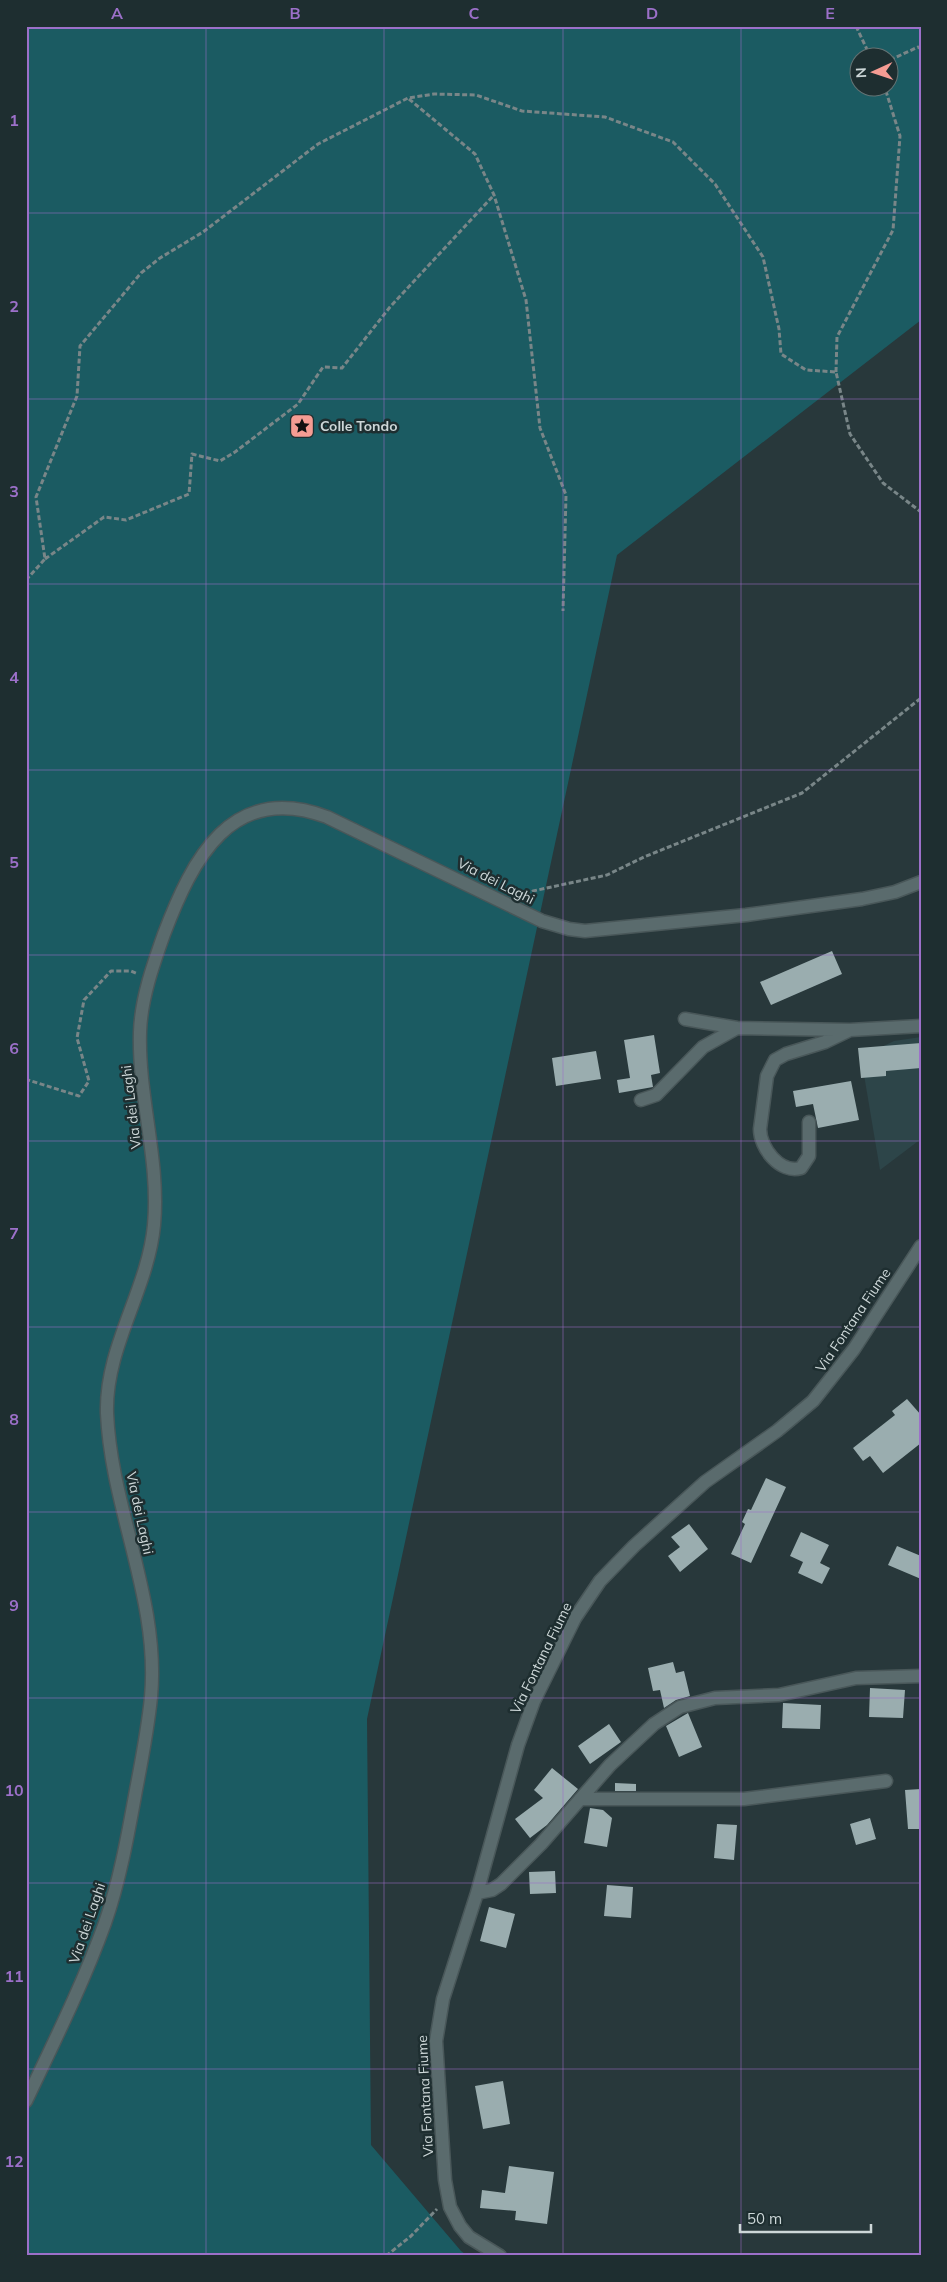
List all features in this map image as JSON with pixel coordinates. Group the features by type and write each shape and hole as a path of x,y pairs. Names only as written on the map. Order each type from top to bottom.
{"street":[{"name":"Via dei Laghi","path":"26,2101 71,2007 110,1908 132,1812 151,1698 152,1667 149,1624 113,1460 107,1409 111,1372 145,1267 153,1231 155,1176 140,1040 142,1014 150,978 178,899 196,862 219,834 250,815 268,810 299,810 327,817 542,921 562,928 598,931 862,899 895,892 921,882"},
{"path":"685,1019 736,1028 850,1030 921,1026"},
{"path":"641,1100 656,1094 703,1047 736,1028"},
{"path":"809,1122 808,1156 801,1168 792,1169 786,1166 772,1156 764,1147 760,1138 760,1129 771,1065 780,1056 814,1046 850,1030"},
{"name":"Via Fontana Fiume","path":"500,2256 474,2242 464,2231 452,2211 448,2197 436,2067 436,2031 443,1998 477,1893 518,1744 530,1710 558,1651 588,1598 625,1554 705,1482 777,1431 813,1401 854,1349 919,1249"},
{"path":"477,1893 492,1890 501,1884 541,1844 610,1765 647,1730 667,1715 686,1705 715,1698 779,1695 856,1678 921,1676"},
{"path":"580,1799 744,1799 886,1780"}],"path":[{"path":"856,26 866,48"},
{"path":"900,55 918,46 921,49"},
{"path":"45,559 36,497 77,396 80,346 141,273 160,258 203,232 318,144 408,98 434,94 476,95 522,111 605,117 674,142 715,184 763,257 779,329 781,354 806,370 836,372"},
{"path":"408,98 475,154 494,195 526,300 540,428 566,495 563,610"},
{"path":"888,98 900,136 893,230 837,337 836,372 850,434 883,483 921,512"},
{"path":"26,580 45,559 104,517 126,520 189,494 192,454 220,460 236,452 298,404 323,366 342,368 390,307 494,195"},
{"path":"515,908 533,891 607,875 644,857 802,793 921,698"},
{"path":"26,1082 28,1080 79,1096 89,1081 76,1038 84,1000 110,971 131,971 150,978"},
{"path":"386,2256 411,2236 448,2197"}],"shaded area":[{"path":"26,26 921,26 921,320 617,555 367,1719 371,2145 461,2251 468,2256 26,2256"},
{"path":"921,1037 921,1139 880,1170 861,1057 894,1041"}],"building":[{"path":"832,951 842,974 771,1005 760,982"},
{"path":"654,1035 660,1073 651,1075 653,1087 619,1093 617,1080 630,1078 624,1040"},
{"path":"921,1043 921,1068 886,1071 886,1076 861,1078 858,1048"},
{"path":"596,1051 601,1079 556,1086 552,1058"},
{"path":"851,1081 859,1120 818,1128 813,1104 796,1107 793,1091"},
{"path":"907,1399 921,1415 921,1443 883,1473 870,1456 863,1461 853,1448 895,1415 892,1411"},
{"path":"766,1478 786,1487 751,1563 731,1554 745,1524 742,1522 748,1509 751,1510"},
{"path":"689,1524 708,1549 680,1572 668,1556 680,1547 671,1537"},
{"path":"801,1532 829,1545 820,1563 830,1568 822,1584 798,1573 803,1562 790,1556"},
{"path":"897,1546 921,1556 921,1579 888,1565"},
{"path":"673,1662 676,1673 684,1671 690,1696 676,1700 664,1708 660,1690 653,1691 648,1668"},
{"path":"870,1688 905,1690 903,1718 869,1717"},
{"path":"783,1703 821,1705 820,1729 782,1728"},
{"path":"688,1713 702,1747 679,1757 666,1726"},
{"path":"609,1724 621,1742 590,1764 578,1746"},
{"path":"552,1768 578,1789 547,1825 530,1838 515,1819 543,1798 534,1790"},
{"path":"615,1783 636,1784 636,1791 615,1791"},
{"path":"921,1789 921,1829 908,1829 905,1790"},
{"path":"590,1808 603,1810 612,1818 607,1847 584,1843"},
{"path":"870,1818 876,1839 856,1845 850,1824"},
{"path":"717,1824 737,1825 734,1860 714,1858"},
{"path":"555,1871 556,1893 530,1894 529,1872"},
{"path":"607,1885 633,1887 631,1918 604,1916"},
{"path":"489,1907 515,1914 506,1948 480,1941"},
{"path":"503,2081 510,2124 483,2129 475,2086"},
{"path":"509,2166 554,2172 547,2224 515,2220 516,2211 480,2208 482,2190 505,2193"}],"place":[{"name":"Colle Tondo","path":"302,426"}]}
